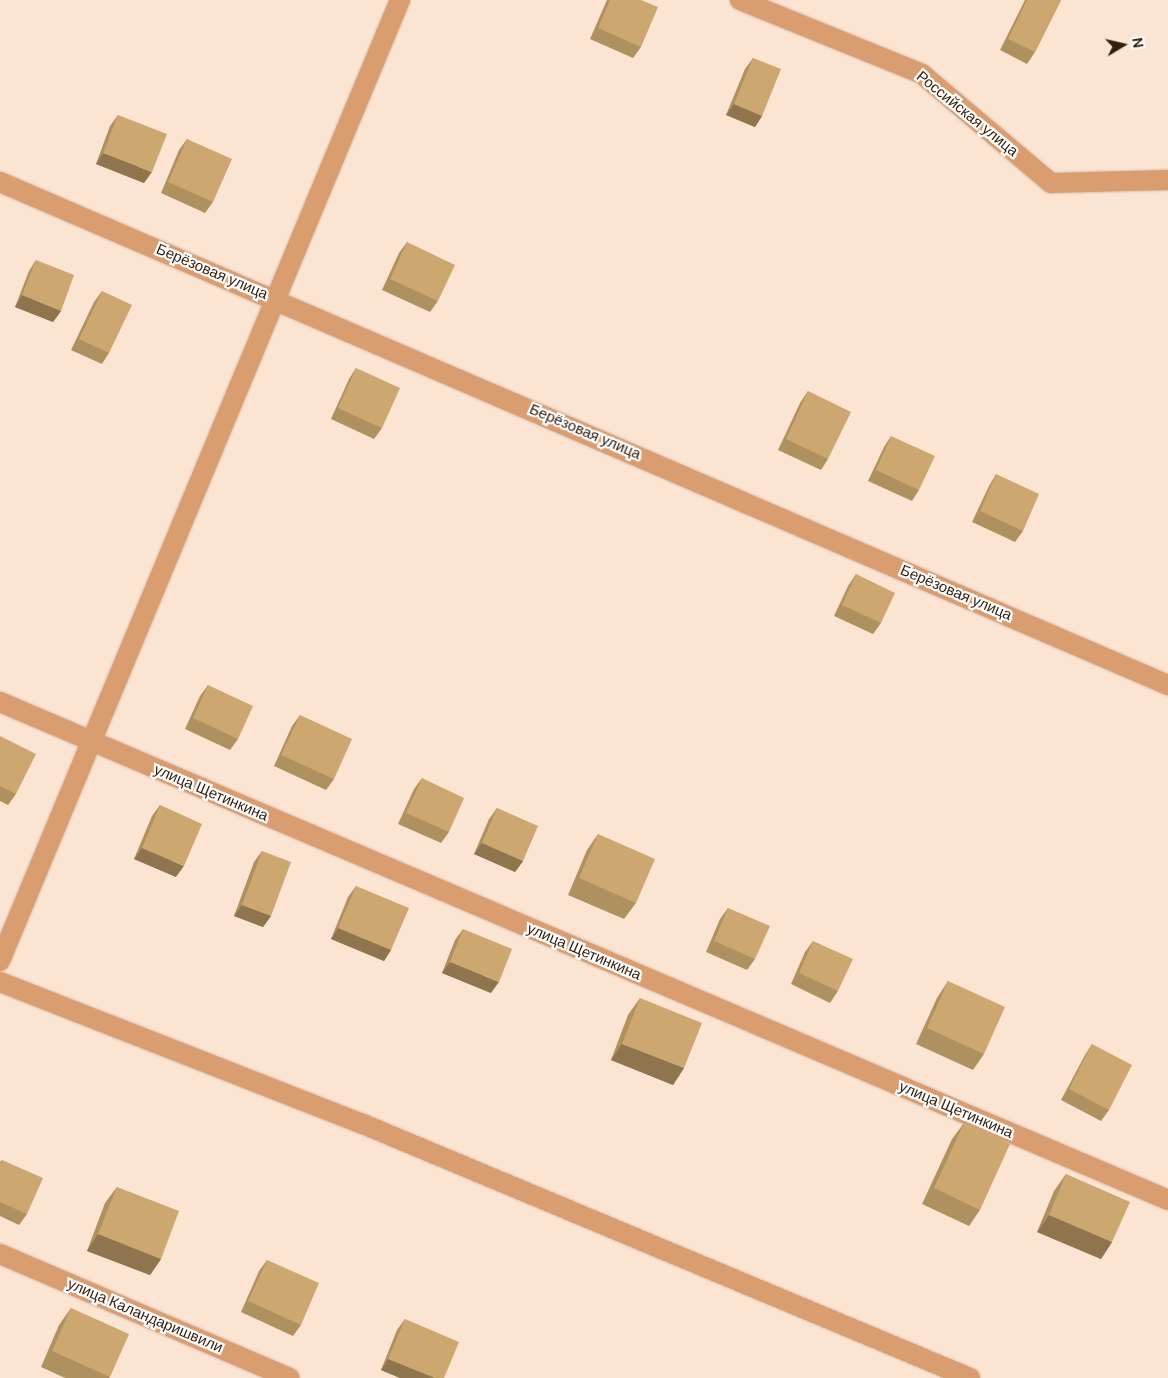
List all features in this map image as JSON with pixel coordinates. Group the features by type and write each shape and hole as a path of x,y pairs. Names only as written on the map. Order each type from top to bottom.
{"street":[{"path":"0,961 400,0"},
{"name":"Российская улица","path":"740,0 922,74 1051,183 1168,180"},
{"name":"Берёзовая улица","path":"0,182 1168,685"},
{"name":"улица Щетинкина","path":"0,702 1168,1200"},
{"path":"0,982 363,1124 970,1378"},
{"name":"улица Каландаришвили","path":"0,1254 290,1378"}],"building":[{"path":"610,0 641,0 658,7 641,47 598,28"},
{"path":"1027,0 1061,0 1035,52 1008,39"},
{"path":"753,58 781,69 762,116 734,104"},
{"path":"118,115 167,134 152,172 103,153"},
{"path":"187,139 232,159 213,202 168,182"},
{"path":"407,242 455,265 438,301 390,279"},
{"path":"36,260 74,275 61,311 22,295"},
{"path":"102,291 132,305 109,353 79,339"},
{"path":"356,368 400,388 382,428 338,408"},
{"path":"808,391 851,412 828,459 786,439"},
{"path":"891,436 935,456 919,490 876,470"},
{"path":"996,474 1039,494 1023,531 980,511"},
{"path":"856,574 895,593 881,623 842,605"},
{"path":"208,685 253,706 238,739 193,718"},
{"path":"300,715 352,739 334,779 281,755"},
{"path":"0,736 36,754 16,794 0,786"},
{"path":"422,778 464,798 449,832 406,813"},
{"path":"160,805 202,824 184,866 142,848"},
{"path":"497,808 538,826 523,861 482,843"},
{"path":"598,834 655,859 636,903 579,878"},
{"path":"262,851 291,862 271,916 242,905"},
{"path":"356,886 409,908 391,950 338,928"},
{"path":"728,908 770,926 755,959 714,941"},
{"path":"463,929 512,949 499,982 450,962"},
{"path":"813,941 853,959 838,991 799,973"},
{"path":"948,981 1005,1007 984,1054 927,1028"},
{"path":"640,998 702,1023 684,1068 622,1044"},
{"path":"1092,1044 1132,1065 1109,1110 1069,1089"},
{"path":"964,1123 1010,1144 980,1210 934,1188"},
{"path":"2,1160 43,1178 27,1214 0,1202 0,1164"},
{"path":"1066,1174 1130,1202 1112,1242 1049,1215"},
{"path":"117,1187 179,1211 161,1259 98,1234"},
{"path":"267,1260 319,1283 301,1325 248,1301"},
{"path":"71,1308 129,1334 110,1377 52,1351"},
{"path":"405,1319 459,1342 444,1378 435,1378 388,1359"}]}
